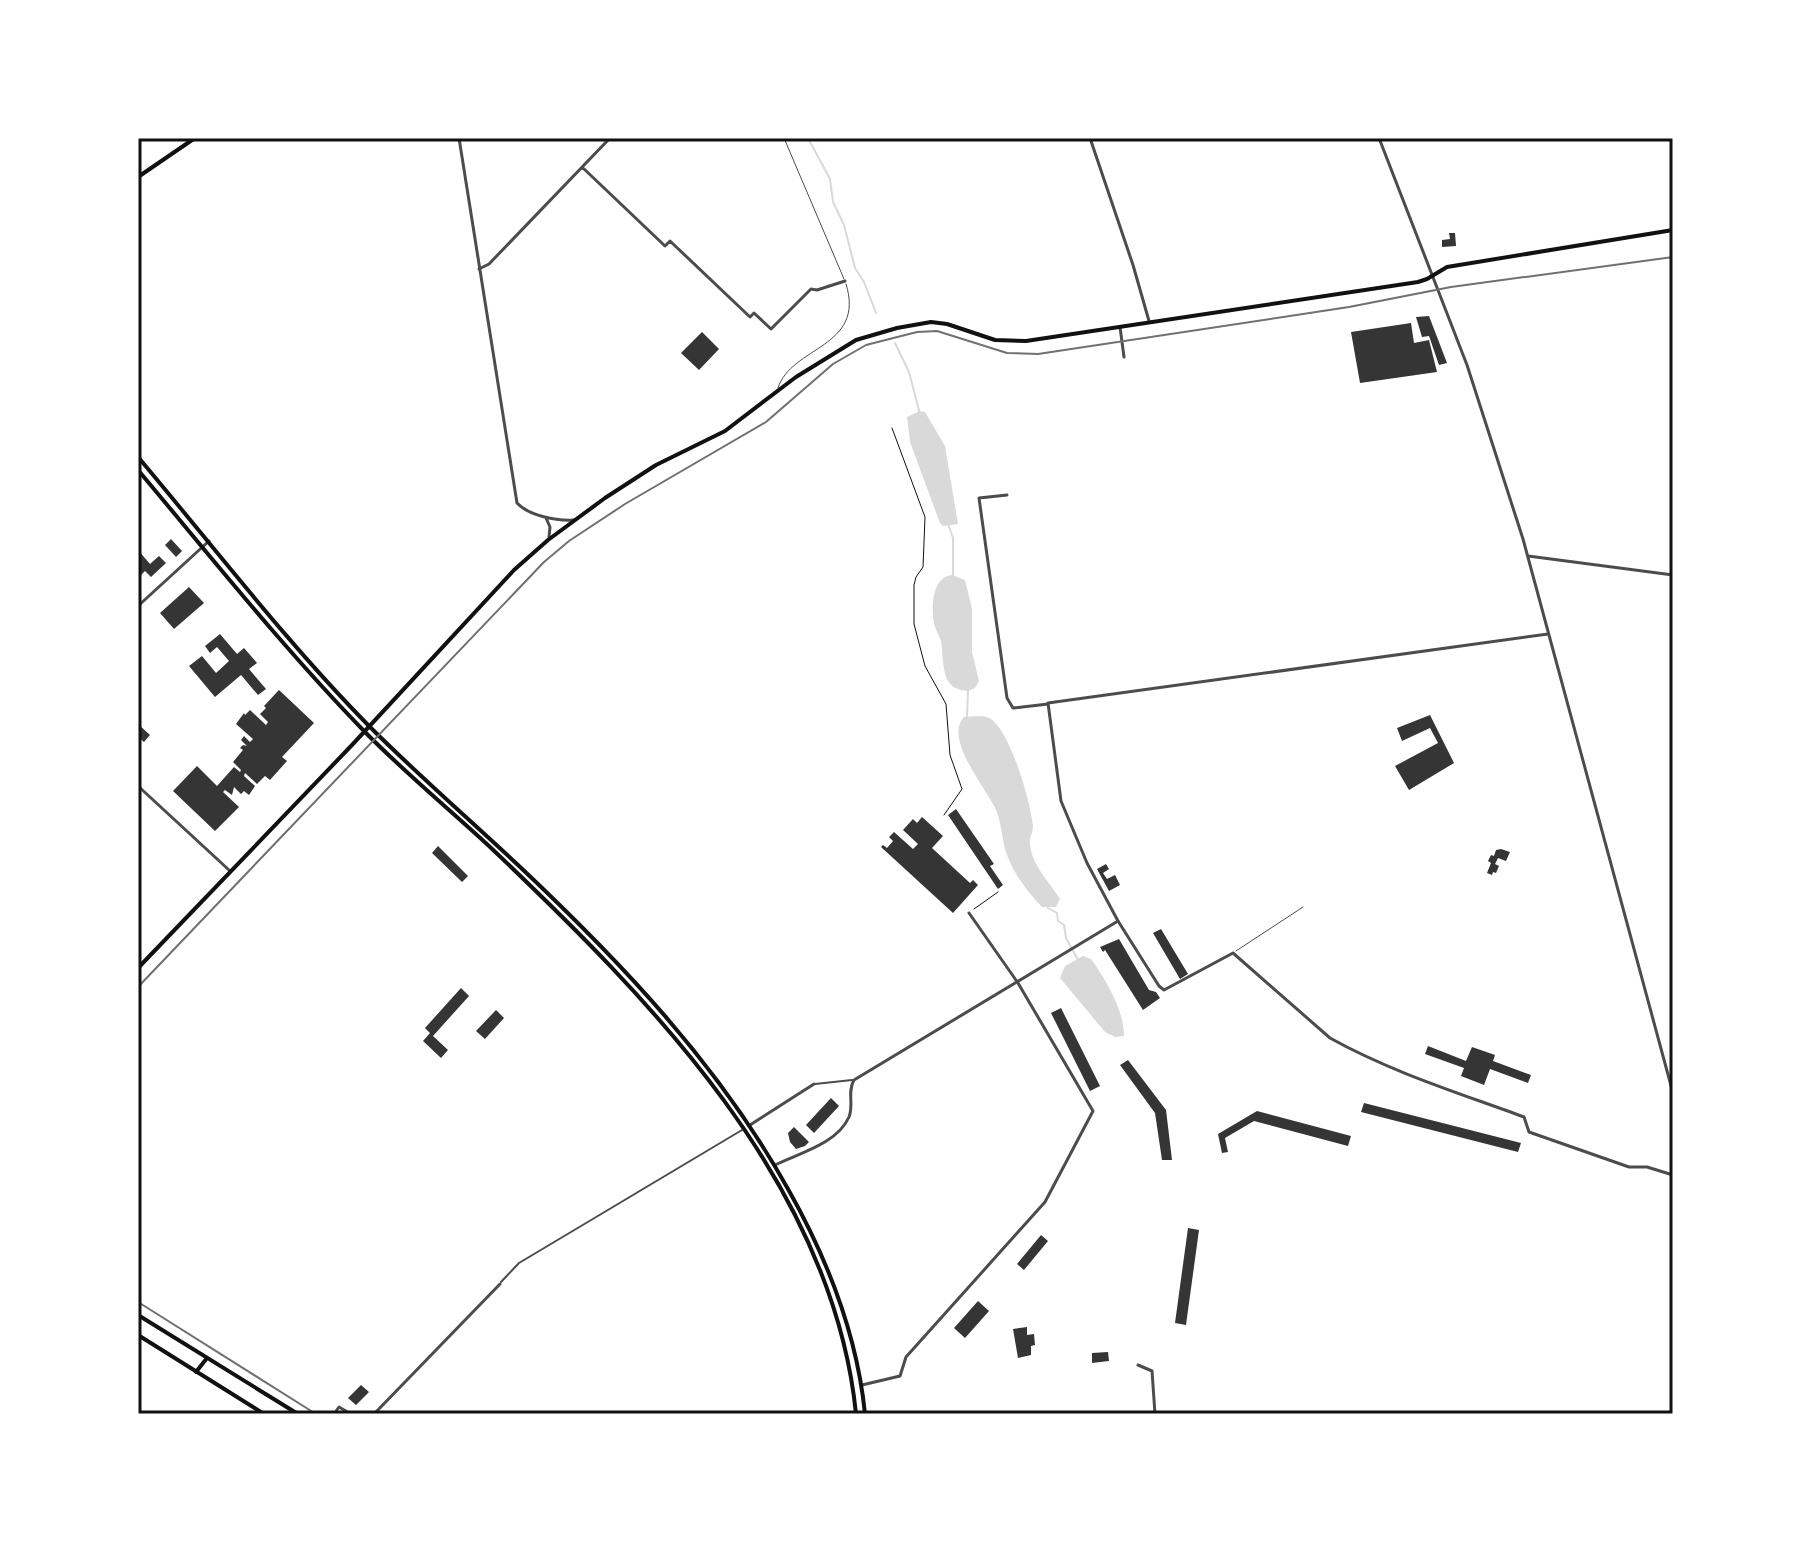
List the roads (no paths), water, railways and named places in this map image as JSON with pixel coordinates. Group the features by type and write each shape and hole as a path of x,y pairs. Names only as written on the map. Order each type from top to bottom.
{"main road":[{"path":"138,177 195,138"},
{"path":"138,968 369,726 465,620 548,540 656,465 725,431 843,346 872,334 918,323 938,323 995,340 1014,342 1421,282 1447,267 1673,230"},
{"path":"138,457 369,726 603,948 712,1072 775,1165 823,1256 842,1306 862,1385 865,1414"},
{"path":"138,470 364,731 599,953 660,1020 706,1077 743,1129 800,1226 817,1262 835,1311 853,1386 856,1414"},
{"path":"234,584 240,579"},
{"path":"552,907 556,902"},
{"path":"599,953 603,948"},
{"path":"706,1077 712,1072"},
{"path":"138,1315 298,1414"},
{"path":"138,1335 264,1414"},
{"path":"196,1372 207,1358"},
{"path":"853,1386 862,1385"}],"street":[{"path":"459,138 517,503 526,511 574,520"},
{"path":"479,269 489,264 610,138"},
{"path":"1090,138 1149,322"},
{"path":"1379,138 1486,420 1528,556 1673,1093"},
{"path":"582,167 665,246 670,241 750,317 754,313 771,329 811,289 845,281"},
{"path":"1120,327 1124,357"},
{"path":"1007,495 979,498 1007,698 1013,708 1548,634"},
{"path":"543,515 550,527 548,540"},
{"path":"138,606 209,541"},
{"path":"1528,556 1673,575"},
{"path":"1048,703 1061,801 1087,863 1118,921 1164,990 1233,953 1330,1038 1343,1045 1409,1074 1524,1117 1529,1132 1629,1167 1647,1167 1673,1175"},
{"path":"138,786 229,871"},
{"path":"862,1385 900,1376 906,1357 1045,1202 1093,1111 1018,983 969,913"},
{"path":"750,1125 814,1084 854,1080 1118,921"},
{"path":"775,1165 827,1140 841,1129 851,1112 850,1088 854,1080"},
{"path":"374,1414 519,1263 743,1129"},
{"path":"1138,1365 1152,1371 1155,1414"},
{"path":"334,1414 339,1407 351,1414"}],"lane":[{"path":"778,390 782,375 836,337 848,311 845,281 784,138"},
{"path":"1233,953 1303,907"}],"waterway":[{"path":"808,138 830,179 833,202 844,225 855,268 876,313"},
{"path":"895,343 909,372 920,414"},
{"path":"948,524 953,538 953,577"},
{"path":"967,717 968,690"},
{"path":"1048,908 1057,913 1058,921 1064,925 1066,938 1078,960"}],"tram line":[{"path":"138,987 544,562 569,541 625,504 766,422 833,364 866,345 917,332 937,331 1007,353 1038,354 1349,307 1451,287 1673,257"},
{"path":"138,1302 316,1414"}]}
